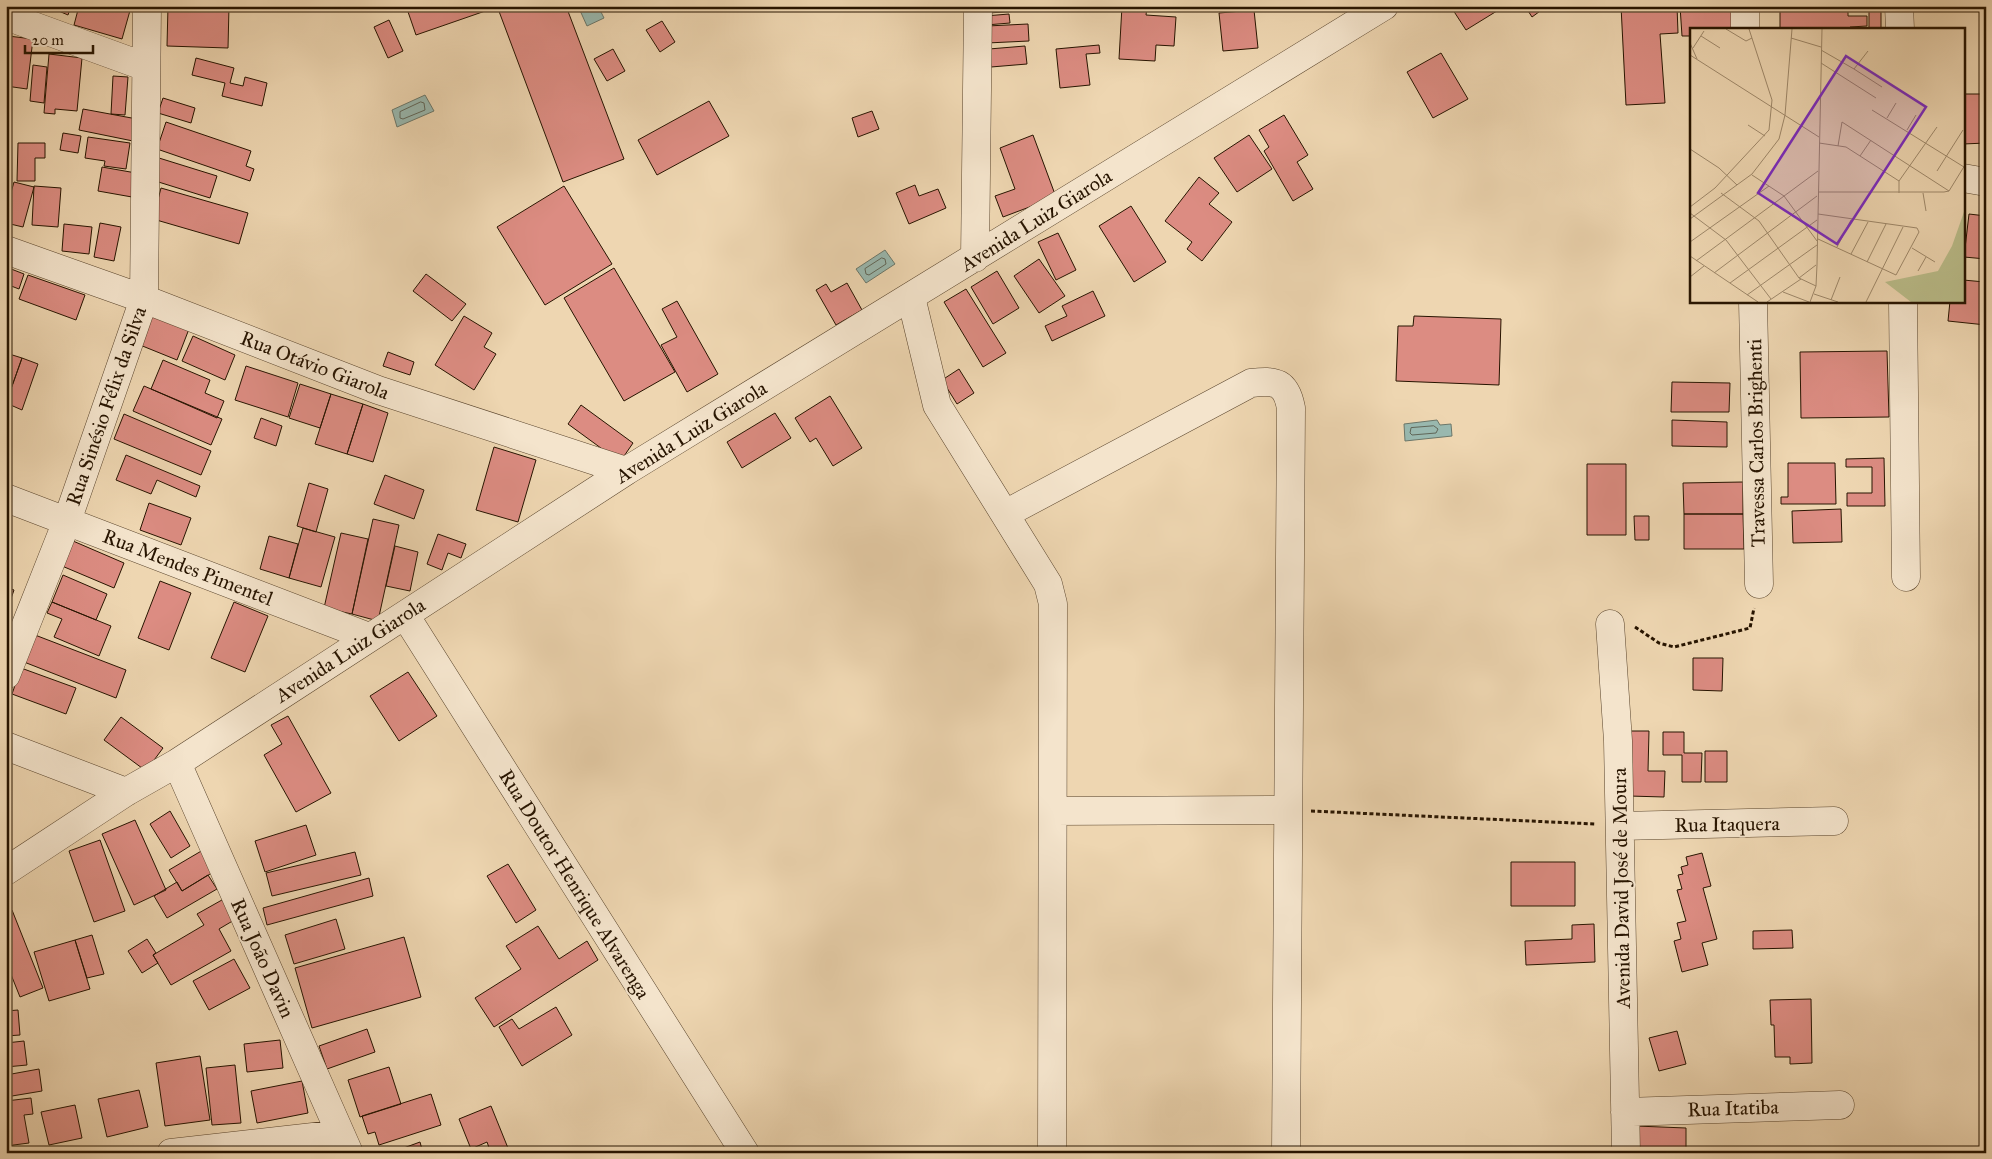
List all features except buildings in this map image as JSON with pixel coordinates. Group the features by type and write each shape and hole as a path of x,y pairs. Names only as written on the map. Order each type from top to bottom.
{"street":[{"name":"Rua Sinésio Félix da Silva","path":"6,675 67,521 144,299 147,6"},
{"path":"975,258 978,6"},
{"name":"Avenida Luiz Giarola","path":"6,871 126,792 177,763 626,471 1384,6"},
{"path":"1745,6 1745,28"},
{"path":"1899,6 1900,28"},
{"path":"6,16 146,67"},
{"path":"1964,178 1986,182"},
{"name":"Rua Otávio Giarola","path":"6,250 144,299 378,390 626,471"},
{"path":"910,297 937,405 1048,584 1053,604 1052,1153"},
{"name":"Travessa Carlos Brighenti","path":"1753,302 1759,584"},
{"path":"1903,302 1906,577"},
{"path":"1005,514 1251,383 1268,381 1278,384 1288,393 1291,408 1286,1153"},
{"name":"Rua Mendes Pimentel","path":"6,498 369,637"},
{"name":"Rua Doutor Henrique Alvarenga","path":"404,615 745,1153"},
{"name":"Avenida David José de Moura","path":"1610,624 1618,741 1626,1153"},
{"path":"6,746 126,792"},
{"name":"Rua João Davin","path":"177,763 345,1143"},
{"path":"1053,811 1288,810"},
{"name":"Rua Itaquera","path":"1620,826 1834,821"},
{"name":"Rua Itatiba","path":"1625,1112 1840,1105"},
{"path":"171,1153 345,1143"}],"path":[{"path":"1610,624 1617,618 1624,617 1659,644 1674,647 1750,628 1759,584"},
{"path":"1288,810 1620,826"}],"water":[{"path":"578,6 598,6 604,18 587,26"},
{"path":"425,95 434,111 397,127 392,110"},
{"path":"885,250 895,264 866,283 856,269"},
{"path":"1437,420 1440,425 1451,424 1452,436 1405,441 1404,424"}]}
